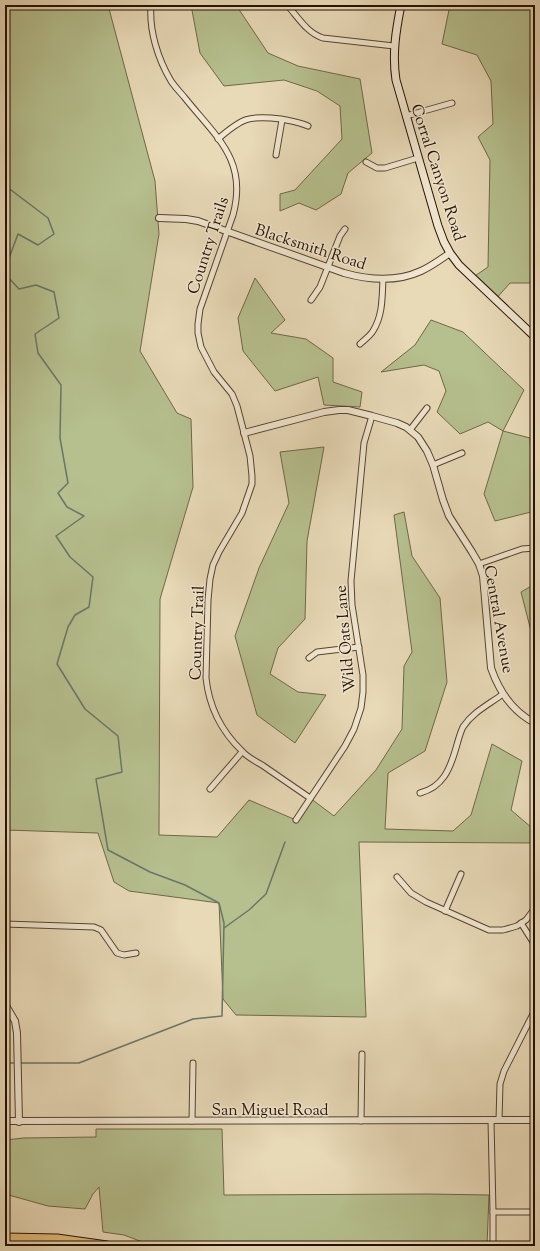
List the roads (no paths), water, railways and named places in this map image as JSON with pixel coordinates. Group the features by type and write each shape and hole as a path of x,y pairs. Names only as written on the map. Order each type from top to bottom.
{"highway":[{"path":"5,1238 57,1239 107,1246"}],"main road":[{"name":"Corral Canyon Road","path":"401,5 394,46 395,72 418,158 444,242 450,253 470,276 535,337"}],"street":[{"name":"Country Trails","path":"151,5 154,39 163,66 172,82 228,151 236,178 237,193 235,208 200,309 198,333 201,347 214,372 232,394 244,432"},
{"path":"287,5 309,30 319,37 394,46"},
{"path":"406,116 452,104"},
{"path":"218,139 233,126 247,119 258,117 299,122 308,126"},
{"path":"276,155 282,120"},
{"path":"366,162 377,168 385,168 418,158"},
{"name":"Blacksmith Road","path":"160,218 186,218 198,221 358,277 383,279 406,276 420,272 450,253"},
{"path":"311,300 320,288 340,236 345,229"},
{"path":"360,344 372,332 379,318 382,303 383,279"},
{"path":"410,430 427,408"},
{"name":"Central Avenue","path":"244,432 334,410 348,410 397,423 410,430 418,437 425,446 433,465 448,516 472,552 478,564 484,584 491,668 494,676 503,694 521,714 535,723"},
{"name":"Wild Oats Lane","path":"296,820 345,746 359,716 363,683 352,605 351,578 364,443 372,416"},
{"name":"Country Trail","path":"244,432 250,456 252,484 242,514 219,552 213,565 210,578 206,678 209,697 218,719 226,733 242,752 310,798"},
{"path":"433,465 462,453"},
{"path":"478,564 522,549 535,548"},
{"path":"309,658 317,652 358,647"},
{"path":"420,793 430,790 447,773 462,729 470,718 483,707 503,694"},
{"path":"210,789 242,752"},
{"path":"445,911 462,874"},
{"path":"397,877 411,893 426,902 489,930 508,929 521,924 535,908"},
{"path":"5,924 94,927 101,930 117,953 124,955 136,953"},
{"path":"521,924 535,945"},
{"path":"5,1004 15,1022 17,1033 20,1122"},
{"path":"499,1120 500,1084 504,1071 535,1010"},
{"path":"361,1122 362,1054"},
{"path":"192,1121 193,1063"},
{"path":"491,1120 493,1246"},
{"name":"San Miguel Road","path":"5,1121 361,1122 535,1120"},
{"path":"493,1212 535,1212"}],"waterway":[{"path":"5,150 7,154 5,156"},
{"path":"5,187 48,218 54,234 38,245 18,234 5,269"},
{"path":"5,274 19,289 36,285 54,292 59,318 35,334 38,353 61,385 60,438 68,483 58,493 67,507 84,516 56,536 70,557 93,577 89,607 75,615 68,627 57,664 85,709 118,736 122,772 96,779 108,850 150,872 185,885 219,903 224,923 222,1016 193,1019 79,1063 20,1063"},
{"path":"224,928 249,910 266,894 285,842"},
{"path":"5,1063 17,1063"}]}
